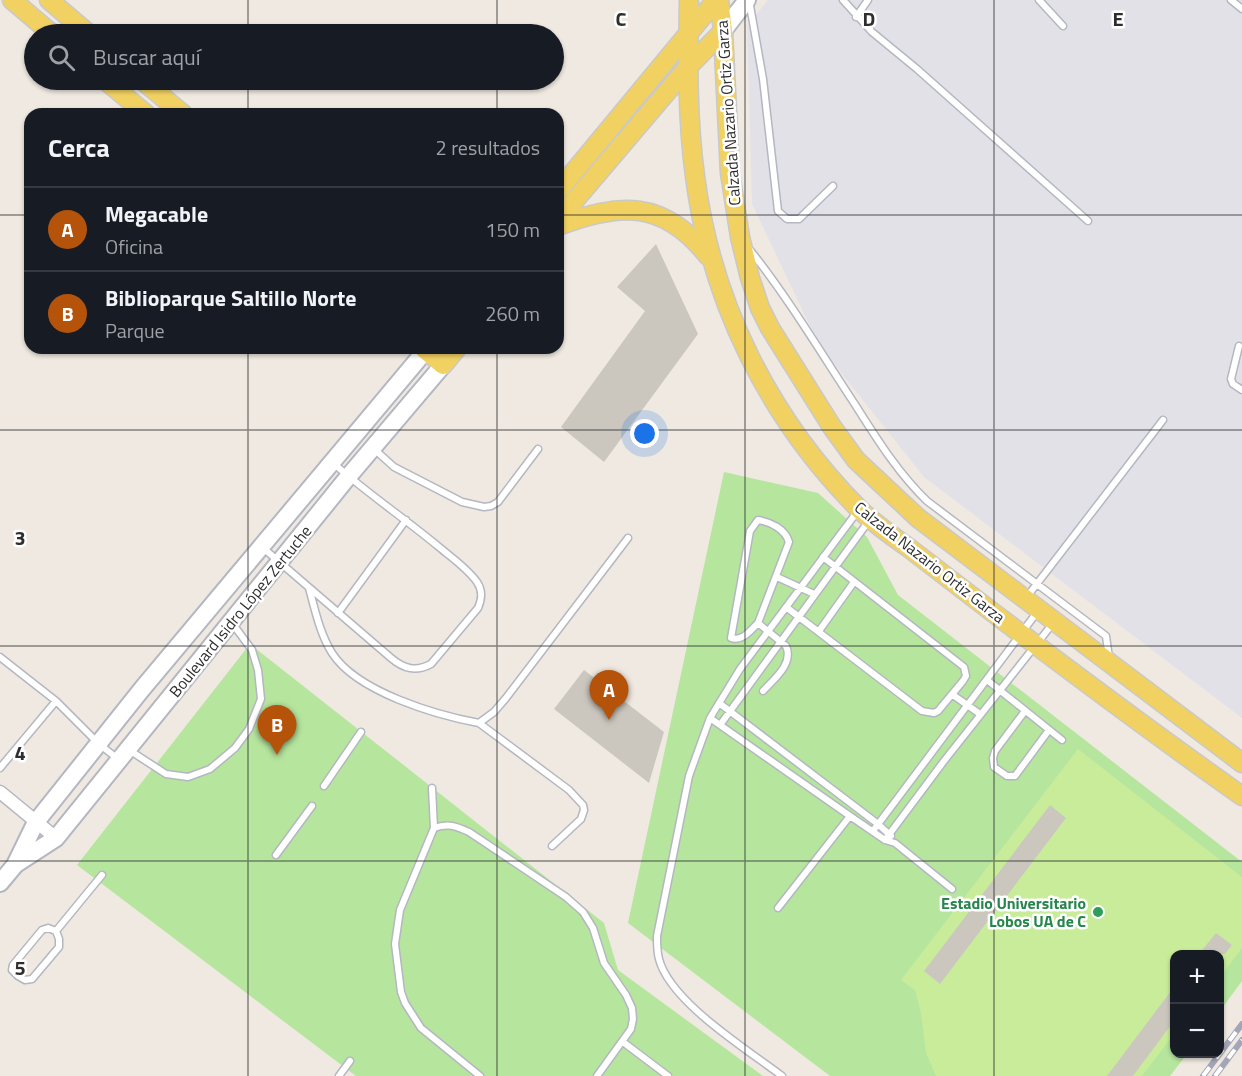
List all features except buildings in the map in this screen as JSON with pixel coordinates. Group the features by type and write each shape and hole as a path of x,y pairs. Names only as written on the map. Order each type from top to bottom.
{"main road":[{"path":"12,0 40,24"},
{"path":"49,0 77,24"},
{"name":"Calzada Nazario Ortiz Garza","path":"689,0 689,116 695,177 706,237 734,325 755,369 808,452 865,514 1028,640 1242,796"},
{"path":"564,184 717,0"},
{"name":"Calzada Nazario Ortiz Garza","path":"717,0 723,31 730,173 740,237 760,308 809,393 841,441 877,481 918,518 1242,763"},
{"path":"564,213 748,0"},
{"path":"121,90 140,108"},
{"path":"154,90 176,108"},
{"path":"564,224 606,210 654,214 670,220 684,230 697,242 714,264"},
{"name":"Boulevard Isidro López Zertuche","path":"15,865 36,822 142,689 421,354"},
{"path":"431,354 443,365"},
{"name":"Boulevard Isidro López Zertuche","path":"0,882 15,865 56,838 348,477 452,354"}],"street":[{"path":"0,792 56,838"}],"lane":[{"path":"748,0 763,79 778,211 787,219 799,219 833,186"},
{"path":"843,0 856,17 1088,221"},
{"path":"856,17 868,0"},
{"path":"1039,0 1063,26"},
{"path":"1231,0 1242,9"},
{"path":"740,237 777,285 909,483 927,501 1106,636 1109,661"},
{"path":"1239,346 1231,379 1233,384 1242,390"},
{"path":"888,837 1000,690 1028,640 1037,584 1163,420"},
{"path":"373,448 394,467 462,502 484,507 498,502 538,449"},
{"path":"262,547 400,666 410,669 423,668 431,664 478,608 482,599 476,582 462,566 332,462"},
{"path":"782,1076 697,1010 669,981 659,960 657,936 681,806 710,718 768,630 823,557 865,514"},
{"path":"720,725 835,567 865,514"},
{"path":"338,613 406,520"},
{"path":"758,520 763,520 782,530 788,539 788,547 758,623 738,640 731,638 750,531 758,520"},
{"path":"479,723 494,712 506,698 628,538"},
{"path":"786,607 922,711 934,713 953,695 965,679 964,668 823,557"},
{"path":"777,577 814,594"},
{"path":"819,631 854,582"},
{"path":"309,587 324,637 333,655 345,668 380,691 401,701 436,714 479,723 569,790 583,805 584,810 581,819 552,846"},
{"path":"873,831 987,680 1028,640 1055,621"},
{"path":"0,657 56,701 99,744 166,774 188,777 210,769 235,748 249,729 261,699 258,670 252,650 231,623"},
{"path":"758,623 781,640 788,651 786,664 763,691"},
{"path":"987,680 1062,740"},
{"path":"953,695 980,714"},
{"path":"0,768 56,701"},
{"path":"719,703 878,824 888,837 952,889"},
{"path":"1026,711 995,751 994,766 1007,776 1015,776 1049,730"},
{"path":"710,718 850,816 873,831 888,837"},
{"path":"324,786 361,732"},
{"path":"932,751 944,761"},
{"path":"432,788 434,828 400,910 395,944 401,992 405,1003 421,1028 480,1076"},
{"path":"276,855 312,806"},
{"path":"778,908 850,816"},
{"path":"434,828 444,824 454,825 469,832 566,897 584,912 593,928 604,963 632,1008 633,1019 631,1029 623,1042 597,1076"},
{"path":"56,931 102,875"},
{"path":"48,928 56,931 59,946 32,979 25,980 18,976 12,970 15,960 42,930 48,928"},
{"path":"623,1042 668,1076"},
{"path":"339,1076 350,1061"}],"shaded area":[{"path":"768,0 1242,0 1242,718 924,477 819,345 752,204 747,26"}],"green space":[{"path":"724,472 818,493 867,537 898,595 1242,862 1242,981 1224,1006 1224,950 1170,950 1170,1058 1184,1058 1170,1076 830,1076 628,923"},
{"path":"250,644 604,923 618,970 763,1076 356,1076 77,865"},
{"name":"Estadio Universitario Lobos UA de C","path":"1078,749 1242,877 1242,948 1224,972 1224,950 1170,950 1170,1039 1142,1076 936,1076 926,1053 921,1013 915,990 901,980"}],"railway":[{"path":"1203,1076 1242,1024"},
{"path":"1215,1076 1242,1040"}],"place":[{"name":"Megacable","path":"609,720"},
{"name":"Biblioparque Saltillo Norte","path":"277,755"},
{"name":"Estadio Universitario Lobos UA de C","path":"1098,912"}]}
